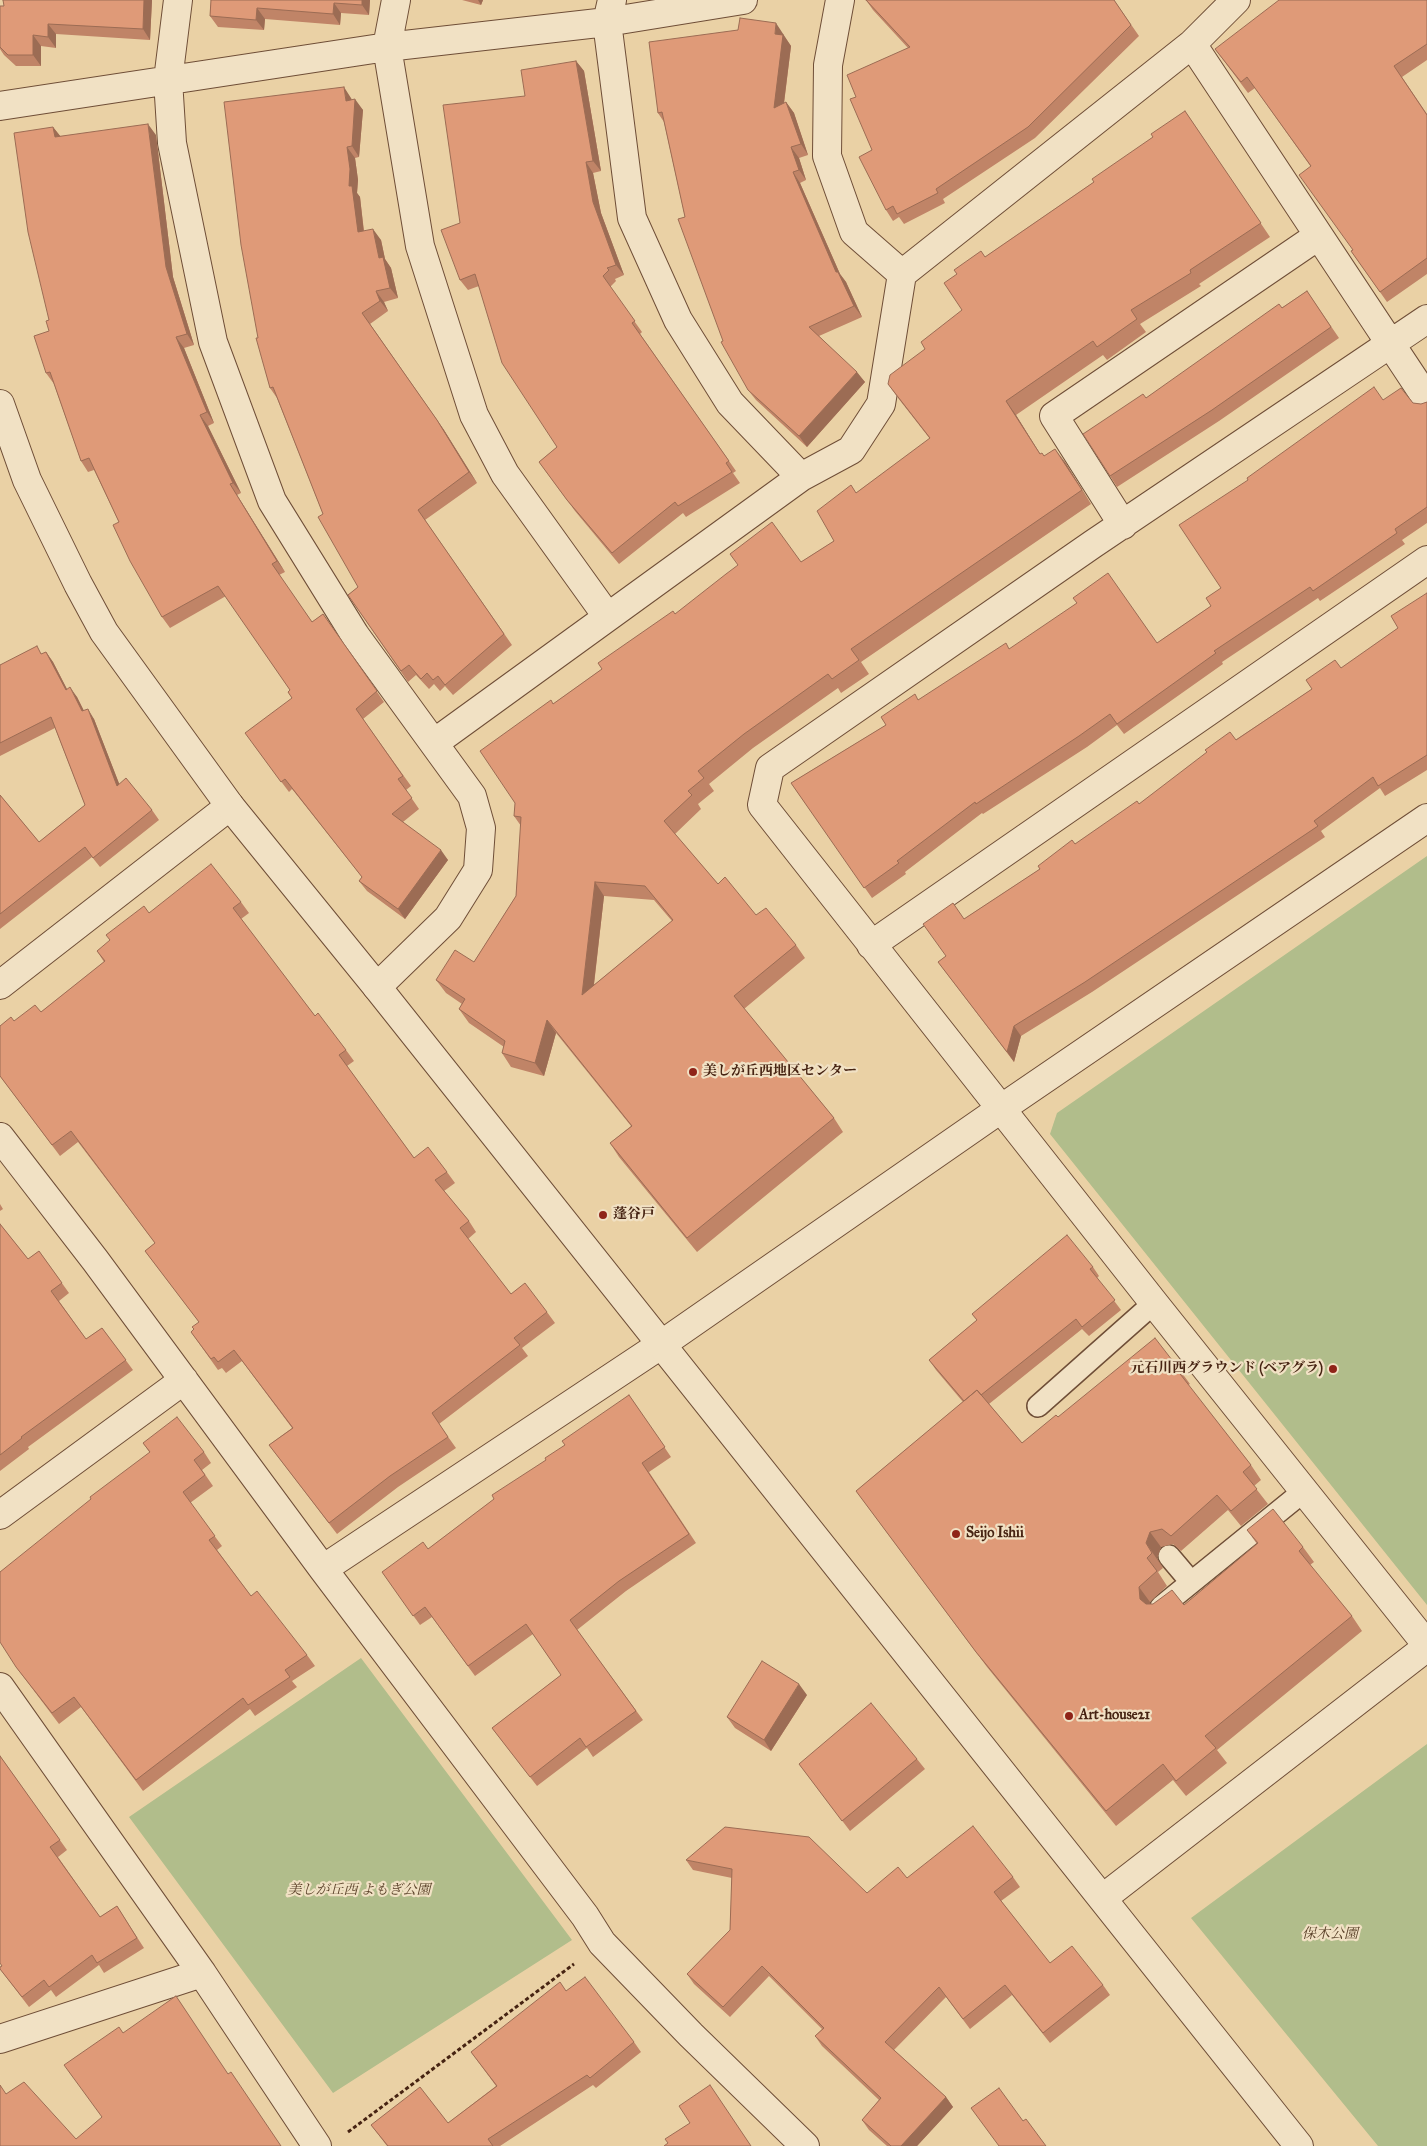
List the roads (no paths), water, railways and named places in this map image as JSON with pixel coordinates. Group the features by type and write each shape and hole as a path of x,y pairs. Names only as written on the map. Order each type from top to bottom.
{"street":[{"path":"178,0 168,80 172,143 213,342 272,501 355,635 472,796 482,828 478,870 448,918 377,986"},
{"path":"396,0 387,46 420,246 474,415 505,474 607,616"},
{"path":"0,106 609,11 743,0"},
{"path":"840,0 828,65 827,156 854,232 902,274"},
{"path":"434,743 801,477 850,450 881,404 902,274 1192,44 1236,0"},
{"path":"609,11 632,218 678,320 730,403 801,477"},
{"path":"1192,44 1427,399"},
{"path":"1123,525 1054,416 1318,236"},
{"path":"1103,1898 1427,1646 762,805 770,768 1427,319"},
{"path":"0,404 28,480 78,584 104,632 230,806 377,986 1299,2146"},
{"path":"871,945 1427,560"},
{"path":"0,985 230,806"},
{"path":"323,1570 662,1344 1002,1108 1427,818"},
{"path":"0,1137 96,1260 323,1570 585,1916 602,1943 691,2035 804,2146"},
{"path":"0,1515 184,1380"},
{"path":"0,1688 202,1973 317,2146"},
{"path":"3,2034 202,1973"}],"lane":[{"path":"1038,1406 1154,1303"},
{"path":"1160,1607 1304,1491"},
{"path":"1169,1556 1191,1582"}],"place":[{"name":"美しが丘西地区センター","path":"693,1072"},
{"name":"蓬谷戸","path":"603,1215"},
{"name":"元石川西グラウンド (ベアグラ)","path":"1333,1369"},
{"name":"Seijo Ishii","path":"956,1534"},
{"name":"Art-house21","path":"1069,1716"}],"park label":[{"name":"美しが丘西 よもぎ公園","path":"359,1891"},
{"name":"保木公園","path":"1330,1935"}]}
